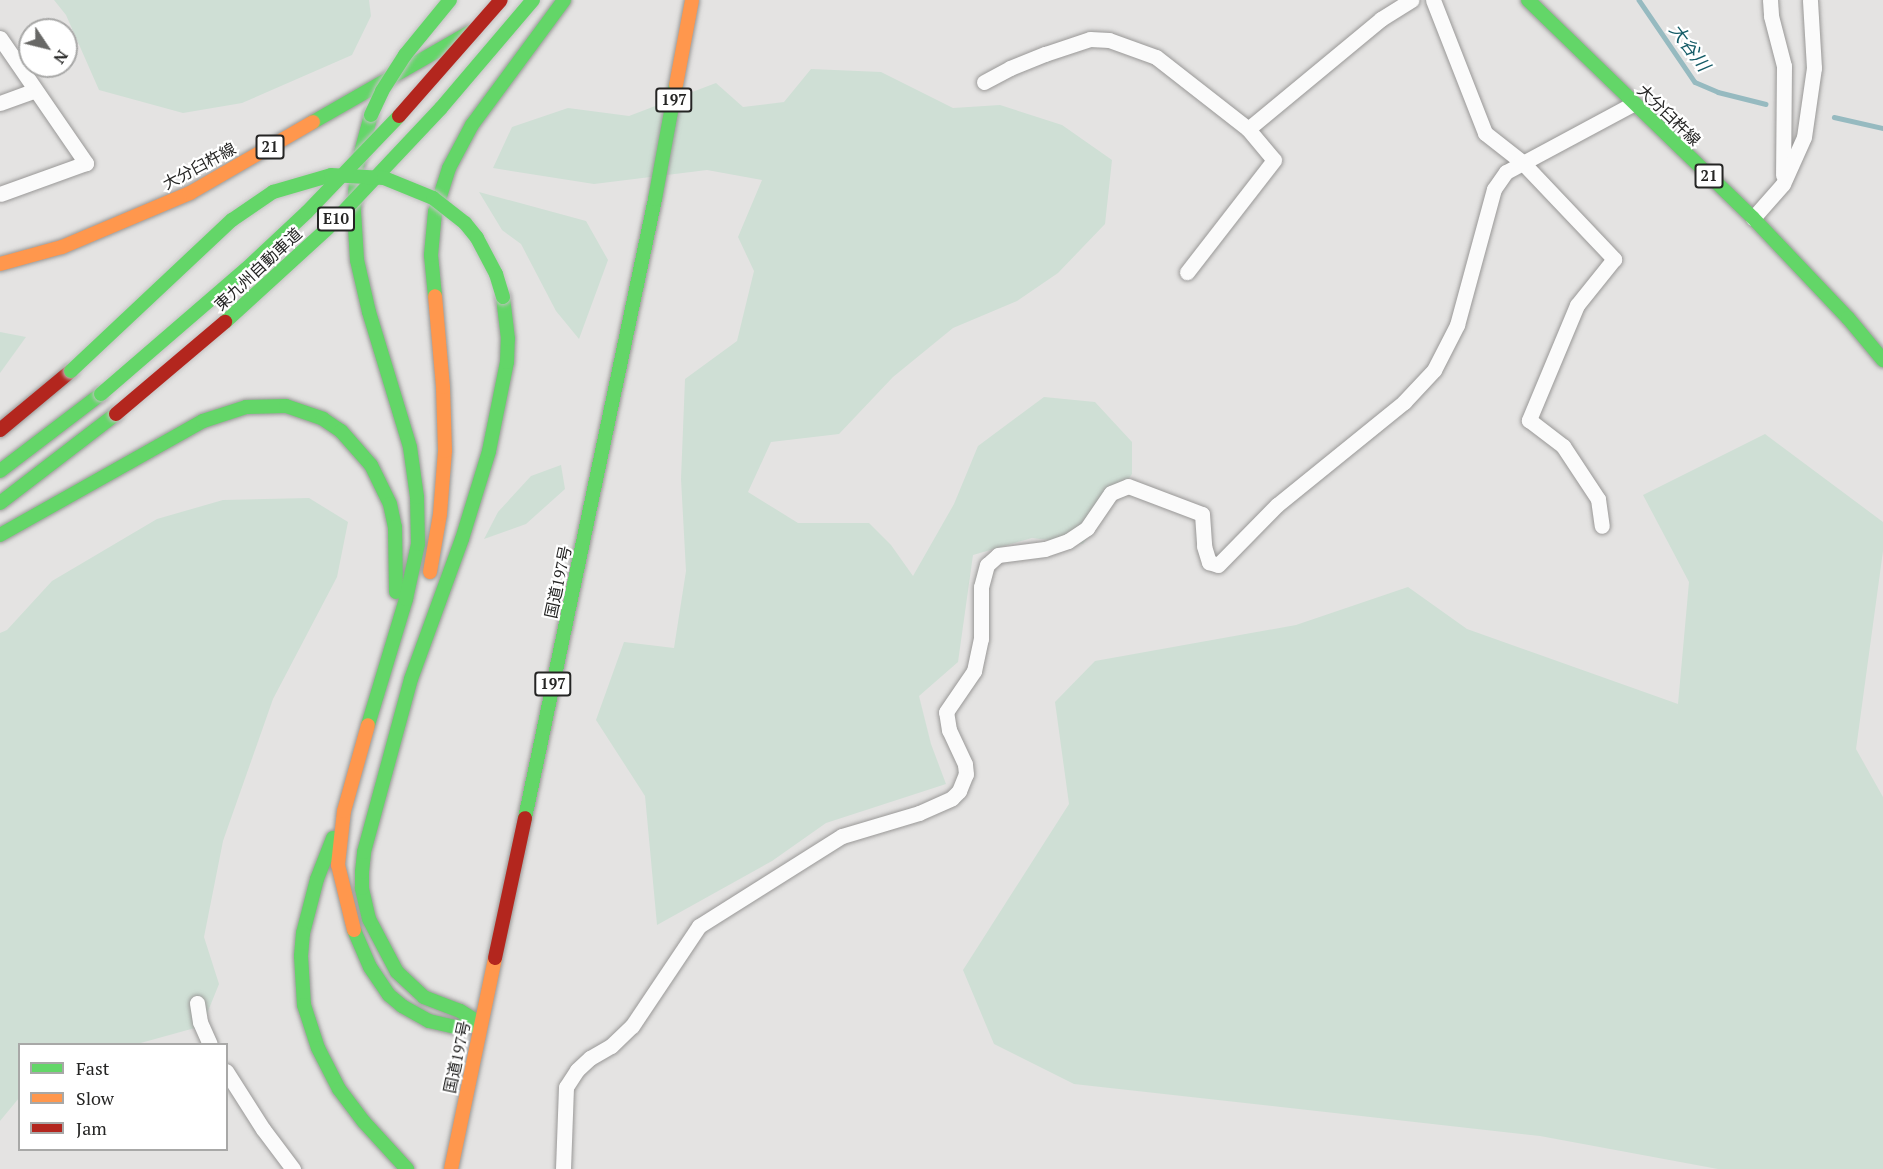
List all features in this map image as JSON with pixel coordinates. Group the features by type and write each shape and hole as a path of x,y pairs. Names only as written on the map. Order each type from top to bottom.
{"main road":[{"path":"407,1169 364,1122 339,1089 318,1048 304,1005 303,933 317,879 344,811 414,569 419,519 410,447 369,312 357,260 354,211 357,167 371,115 382,92 405,55 450,0"},
{"name":"東九州自動車道","path":"0,471 101,394 246,269 307,212 416,99 501,0"},
{"name":"大分臼杵線","path":"0,264 62,247 190,193 526,0"},
{"name":"東九州自動車道","path":"0,503 116,414 196,348 328,228 441,108 533,0"},
{"path":"411,679 440,514 445,451 443,387 431,255 432,234 441,189 458,147 564,0"},
{"name":"国道197号","path":"451,1169 655,199 692,0"},
{"name":"大分臼杵線","path":"1528,0 1753,218 1848,318 1883,360"},
{"path":"0,430 71,371 232,220 273,192 293,184 331,175 349,174 384,178 433,198 465,224 477,238 496,274 503,297 508,339 507,362 489,452 465,528 411,679 364,852 362,872 364,904 375,936 386,955 410,986 424,997 460,1011 481,1024"},
{"path":"0,535 174,436 214,417 246,407 266,405 304,411 332,425 358,446 371,465 390,504 395,527 398,573 383,670"},
{"path":"476,982 481,971 507,847 539,749"},
{"path":"344,811 339,842 341,886 361,948 380,982 402,1006 429,1021 456,1027 481,1024"},
{"path":"410,986 437,998 460,996"}],"street":[{"path":"1248,129 1381,19 1412,0"},
{"path":"1433,0 1485,133 1522,162 1614,259 1577,305 1529,420 1563,446 1598,499 1602,526"},
{"path":"1770,0 1771,16 1784,66 1783,184"},
{"path":"1753,218 1783,184 1804,137 1814,68 1810,0"},
{"path":"0,38 86,163 0,194"},
{"path":"984,82 1010,68 1045,54 1090,39 1108,40 1156,57 1248,129 1275,159 1187,272"},
{"path":"0,103 35,90"},
{"path":"563,1169 567,1087 577,1070 590,1058 611,1046 632,1026 699,927 752,891 773,881 842,836 919,813 952,798 959,791 966,774 965,764 949,730 946,712 974,671 981,639 981,587 987,565 998,555 1045,549 1068,541 1087,528 1112,493 1128,486 1202,514 1204,546 1209,562 1218,565 1277,505 1404,402 1434,370 1457,325 1494,189 1506,172 1633,104"},
{"path":"197,1003 200,1022 210,1043"},
{"path":"228,1074 263,1129 293,1169"}],"shaded area":[{"path":"54,0 369,0 371,16 352,55 242,103 183,113 99,90 78,42 78,18 67,18"},
{"path":"811,69 881,72 953,108 1000,105 1062,125 1112,160 1105,224 1058,273 1017,301 953,328 893,377 839,434 771,442 748,492 798,523 869,523 891,545 913,576 954,504 978,446 1044,397 1095,402 1132,442 1132,474 1083,544 1032,538 973,555 958,662 919,696 931,744 946,784 826,823 772,861 657,925 645,796 596,720 624,642 674,648 686,571 681,479 685,379 737,341 754,271 738,237 762,180 707,170 594,184 493,168 512,127 568,108 629,116 716,83 743,107 784,102"},
{"path":"479,192 586,221 608,260 579,339 556,311 521,244 502,230"},
{"path":"0,332 26,337 0,373"},
{"path":"1765,434 1883,522 1883,551 1856,749 1883,797 1883,1169 1718,1169 1540,1136 1074,1084 994,1044 963,970 1069,804 1055,702 1095,661 1296,625 1408,587 1467,629 1678,704 1689,582 1643,495"},
{"path":"561,465 565,489 526,524 484,539 498,512 531,476"},
{"path":"309,498 348,522 337,577 273,699 223,841 204,937 219,984 202,1026 141,1043 18,1043 18,1099 0,1121 0,633 7,630 52,581 157,519 223,500"}],"waterway":[{"name":"大谷川","path":"1639,0 1695,82 1718,92 1766,104"},
{"name":"大谷川","path":"1834,117 1883,128"}],"traffic: fast":[{"path":"371,115 382,91 405,55 450,0"},
{"path":"225,322 328,228 441,108 533,0"},
{"path":"435,296 431,255 435,212 449,168 472,125 564,0"},
{"path":"1528,0 1753,218 1848,318 1883,360"},
{"path":"313,122 470,32"},
{"path":"525,818 655,199 676,85"},
{"path":"368,725 406,599 418,544 417,497 410,447 369,312 357,260 354,211 357,167 371,115"},
{"path":"101,394 246,269 307,212 399,116"},
{"path":"71,371 232,220 273,192 331,175 384,178 433,198 465,223 477,238 496,274 503,297"},
{"path":"481,1024 460,1011 424,997 397,972 369,919 362,888 362,872 364,852 411,679 462,539 489,451 507,362 508,339 503,297"},
{"path":"0,471 101,394"},
{"path":"0,535 203,421 246,407 286,406 323,419 341,431 371,465 390,504 395,527 396,592"},
{"path":"0,503 116,414"},
{"path":"333,838 317,879 303,933 301,956 304,1005 318,1048 339,1089 364,1122 407,1169"},
{"path":"354,930 370,967 389,995 402,1006 429,1021 456,1027 481,1024"}],"traffic: slow":[{"path":"676,85 692,0"},
{"path":"0,264 62,247 190,193 313,122"},
{"path":"430,572 440,514 445,451 443,387 435,296"},
{"path":"354,930 338,865 344,811 368,725"},
{"path":"451,1169 495,958"}],"traffic: jam":[{"path":"399,116 501,0"},
{"path":"116,414 225,322"},
{"path":"0,430 71,371"},
{"path":"495,958 525,818"}]}
